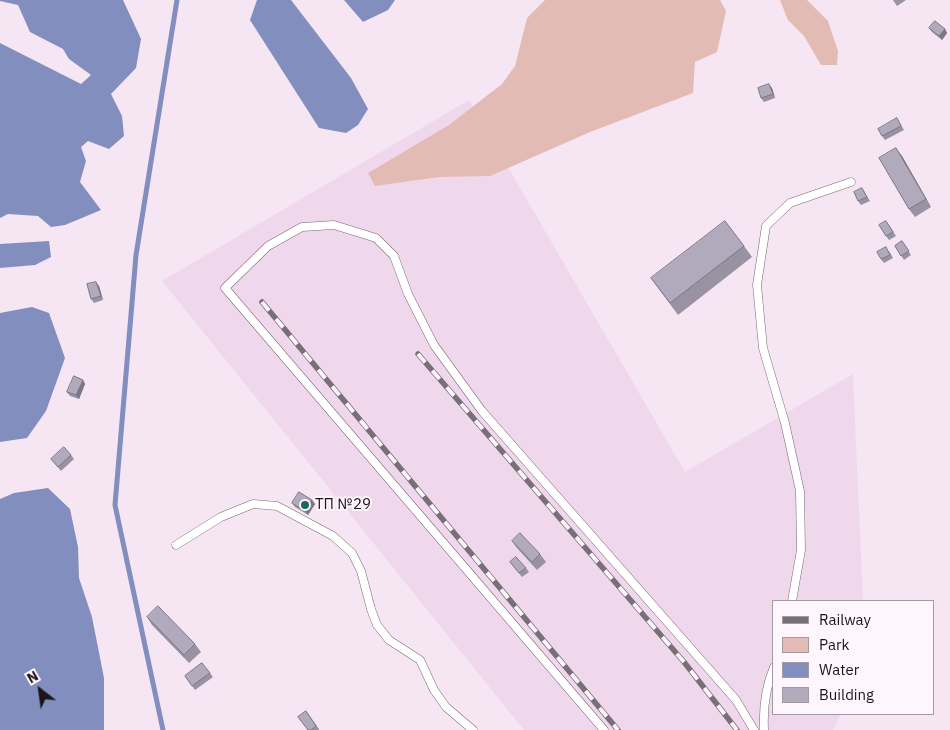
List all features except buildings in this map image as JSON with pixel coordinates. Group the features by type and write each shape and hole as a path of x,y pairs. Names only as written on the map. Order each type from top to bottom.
{"lane":[{"path":"792,600 800,550 800,491 785,423 763,348 757,285 758,275 766,226 790,203 851,182"},
{"path":"604,730 225,288 268,246 302,227 334,225 376,238 394,256 408,294 434,345 482,411 736,700 754,730"},
{"path":"176,545 221,516 253,504 276,506 334,536 352,553 361,572 377,625 389,640 420,660 434,690 446,707 473,730"},
{"path":"764,730 763,718 769,679 772,672"}],"shaded area":[{"path":"469,100 685,472 853,374 863,600 772,600 772,715 840,715 833,730 524,730 162,281"}],"green space":[{"path":"545,0 720,0 726,11 717,52 695,62 693,93 590,132 490,176 439,177 375,186 368,173 449,125 502,84 515,66 527,18"},
{"path":"780,0 807,0 828,21 838,51 837,65 821,65 804,36 788,20"}],"water":[{"path":"0,0 123,0 141,39 136,68 111,94 122,116 124,136 109,149 88,141 81,147 86,161 80,182 101,210 65,225 51,227 38,216 8,214 0,218 0,43 81,84 91,75 69,59 63,49 30,32 18,5"},
{"path":"257,0 291,0 351,78 368,109 358,125 346,133 319,128 250,20"},
{"path":"344,0 395,0 388,10 363,22"},
{"path":"49,241 51,257 35,265 0,268 0,244"},
{"path":"32,307 49,313 65,358 46,411 27,438 0,442 0,313"},
{"path":"48,488 70,509 78,547 79,578 92,617 104,678 104,730 0,730 0,499 14,493"}],"waterway":[{"path":"163,730 115,505 136,255 177,0"}],"railway":[{"path":"262,302 618,730"},
{"path":"418,354 684,662 737,730"}],"place":[{"name":"ТП №29","path":"305,505"}]}
